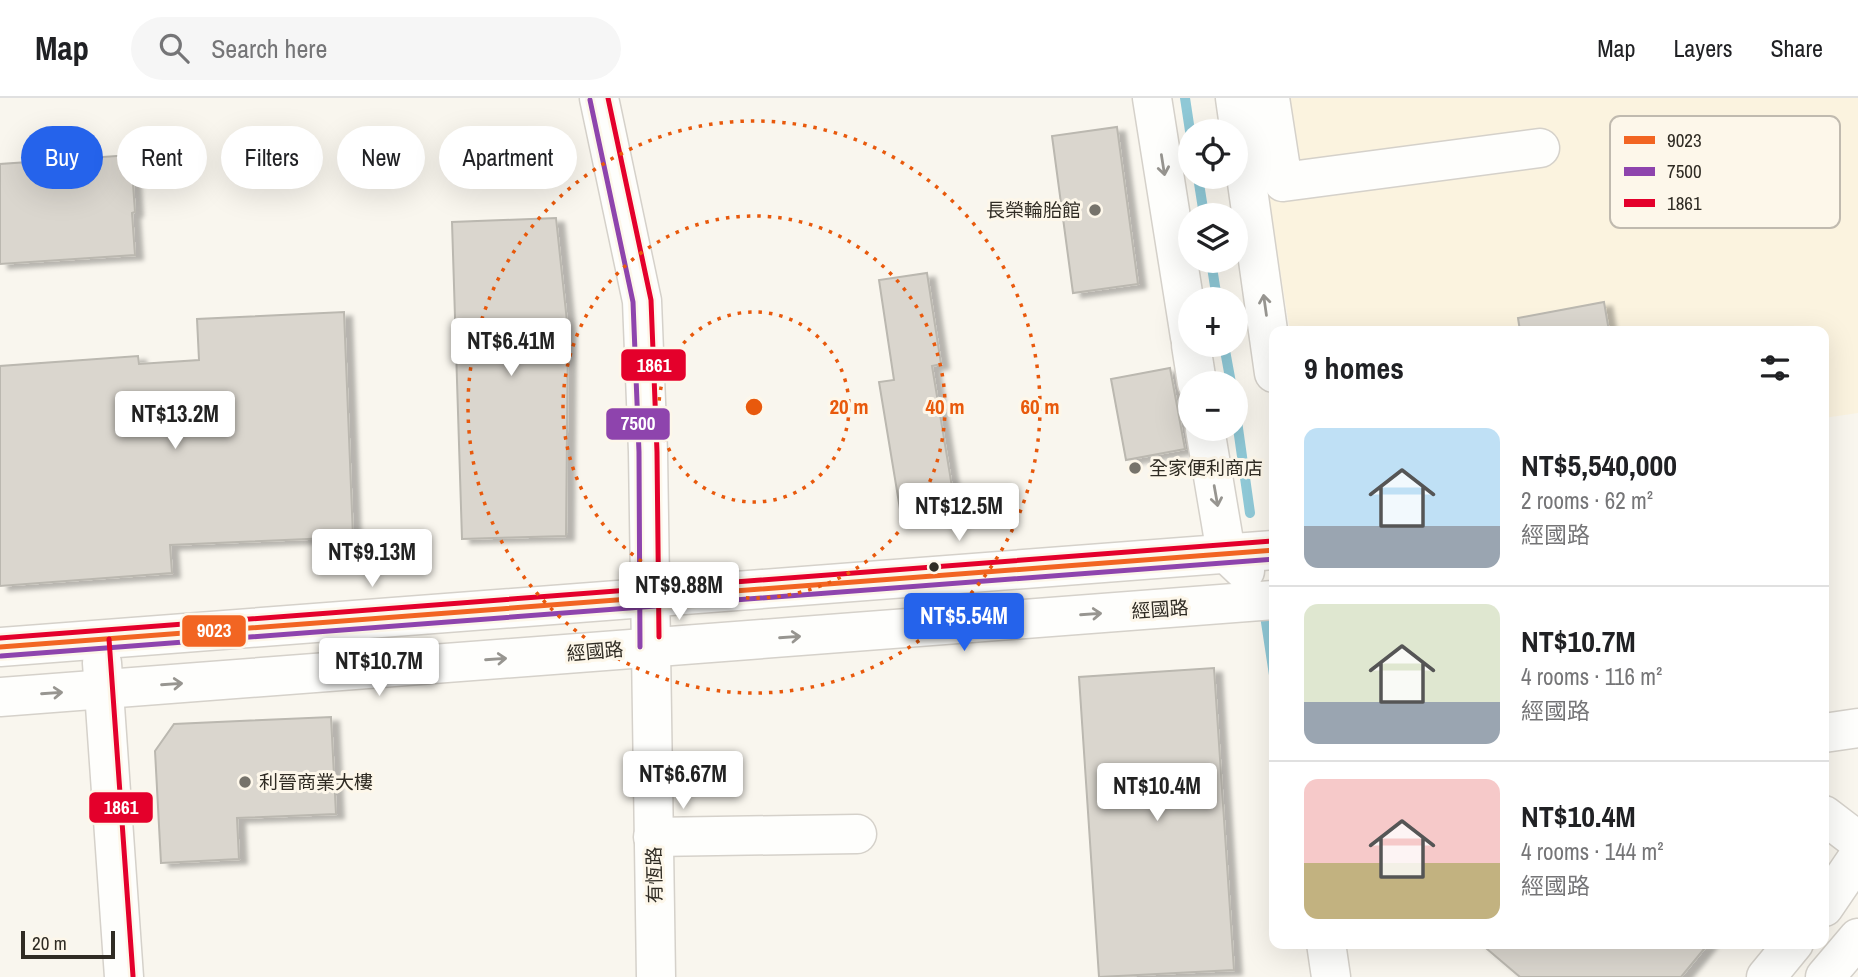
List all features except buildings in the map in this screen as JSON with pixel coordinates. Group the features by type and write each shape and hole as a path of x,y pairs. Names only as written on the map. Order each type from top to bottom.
{"street":[{"path":"599,98 642,301 648,452 649,597"},
{"path":"1152,98 1182,287"},
{"path":"1235,98 1269,338"},
{"path":"1270,98 1283,182 1540,148"},
{"path":"1207,441 1226,553 1269,594"},
{"path":"0,647 1269,550"},
{"name":"有恆路","path":"649,597 656,977"},
{"name":"經國路","path":"0,697 1269,599"},
{"path":"100,640 124,977"},
{"path":"1829,732 1858,728"},
{"path":"1829,819 1858,841"},
{"path":"653,837 857,834"},
{"path":"1829,901 1858,858"},
{"path":"1829,911 1858,931"},
{"path":"1825,977 1858,939"},
{"path":"1327,949 1331,977"},
{"path":"1766,977 1789,949"}],"shaded area":[{"path":"1252,98 1858,98 1858,413 1829,417 1829,326 1289,326"}],"waterway":[{"path":"1185,98 1188,119"},
{"path":"1200,189 1202,203"},
{"path":"1213,273 1215,287"},
{"path":"1226,357 1229,371"},
{"path":"1240,441 1250,513"},
{"path":"1264,609 1269,642"}],"transit line":[{"name":"1861","path":"608,98 651,300 657,452 659,637"},
{"name":"7500","path":"590,100 633,302 639,452 640,647"},
{"name":"1861","path":"0,638 1269,541"},
{"name":"9023","path":"0,647 1269,550"},
{"name":"7500","path":"1,656 1269,559"},
{"name":"1861","path":"109,639 133,976"}],"place":[{"name":"長榮輪胎館","path":"1095,210"},
{"name":"全家便利商店","path":"1135,468"},
{"name":"利晉商業大樓","path":"245,782"}]}
